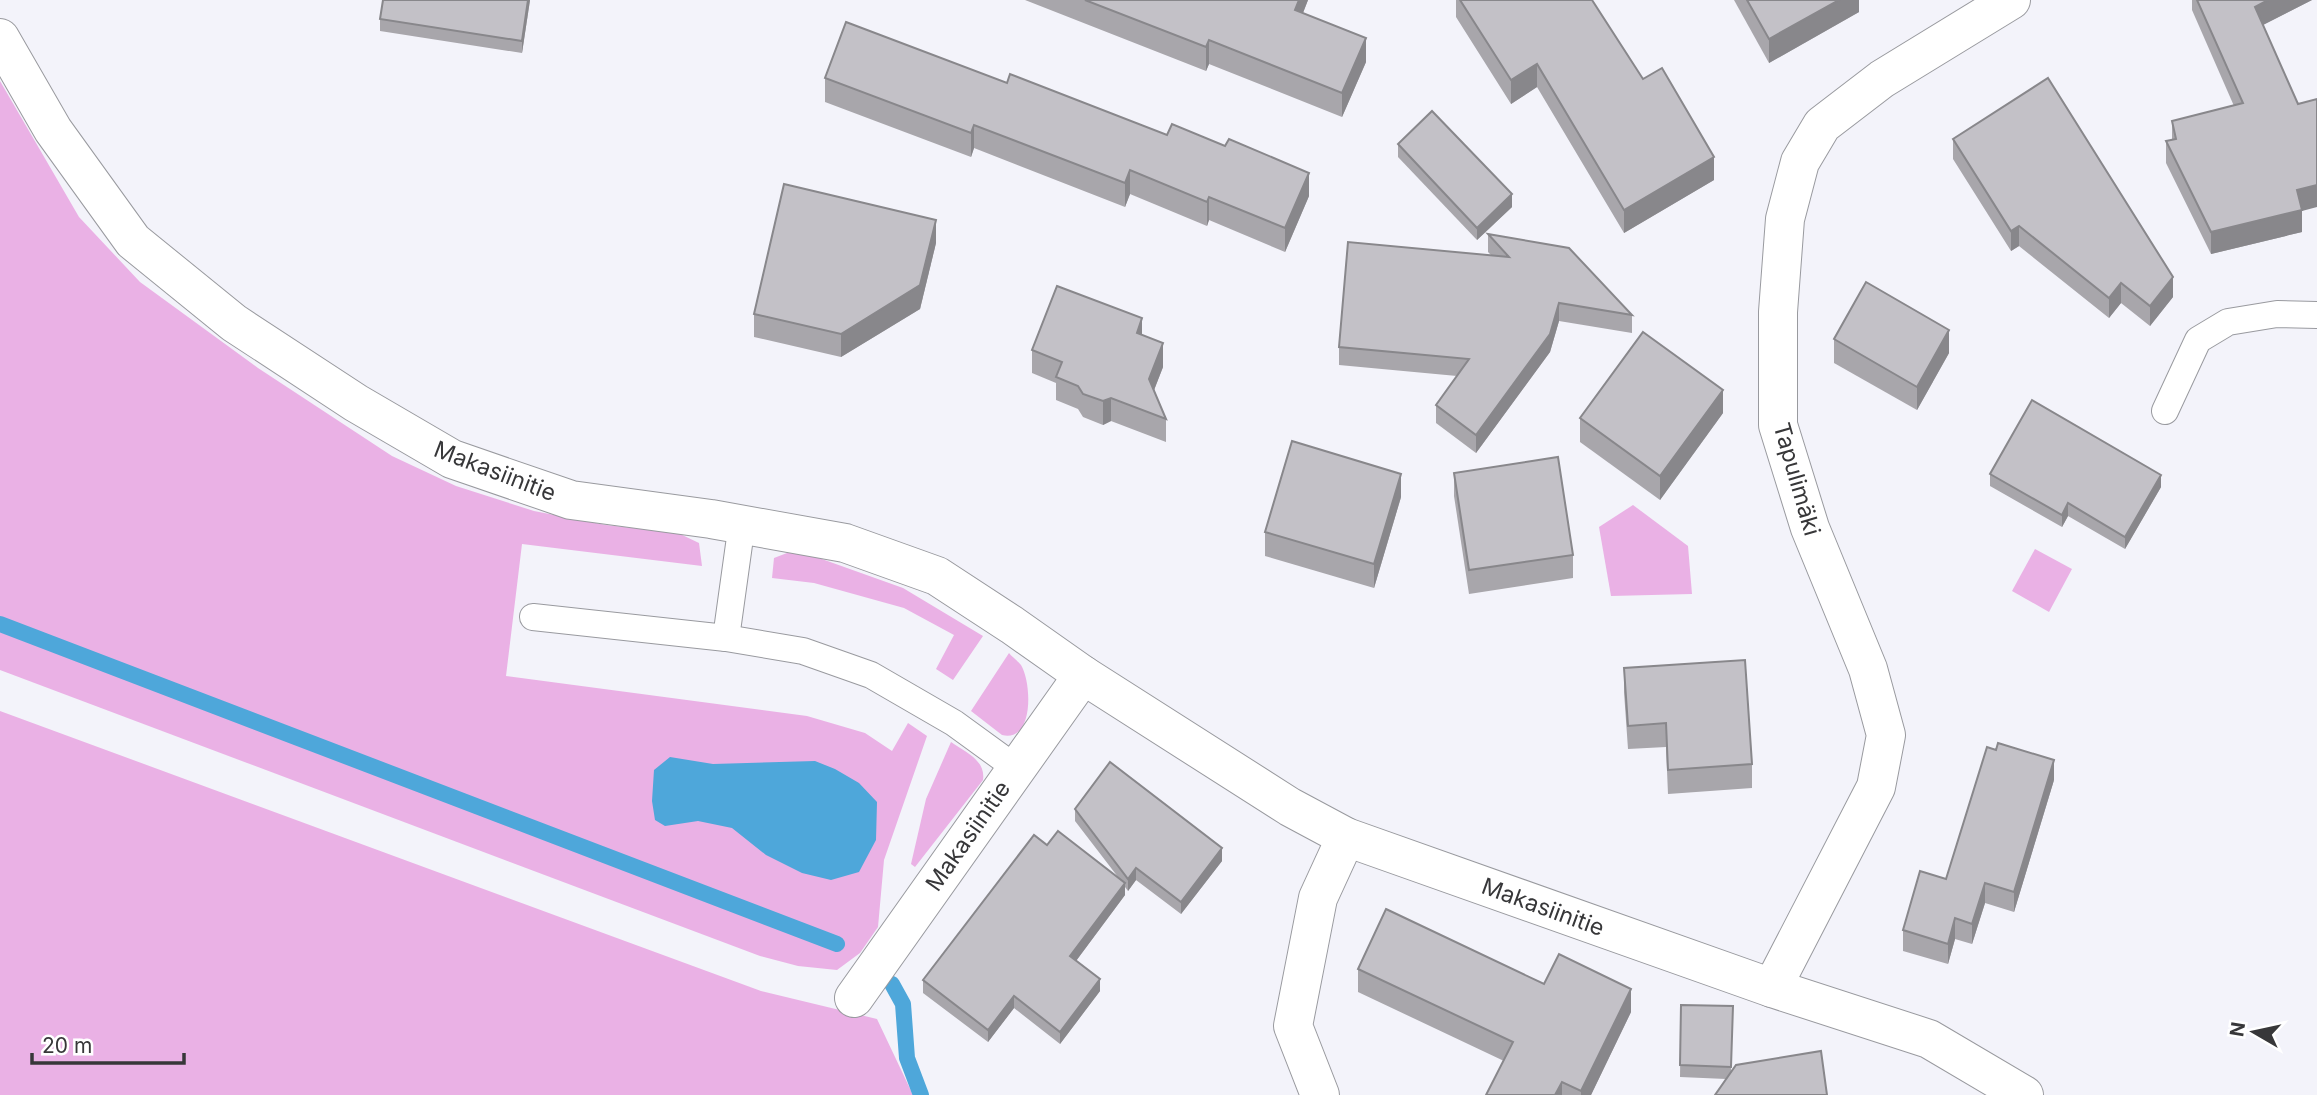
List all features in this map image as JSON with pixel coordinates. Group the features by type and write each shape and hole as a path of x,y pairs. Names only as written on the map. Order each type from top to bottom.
{"street":[{"name":"Tapulimäki","path":"1772,988 1876,787 1886,735 1868,669 1810,528 1778,425 1779,305 1785,219 1800,162 1822,125 1882,79 2011,0"},
{"name":"Makasiinitie","path":"0,38 53,130 133,240 234,323 356,402 452,459 571,500 742,523 845,543 937,576 1290,807 1346,836 1772,988 1929,1039 2024,1095"},
{"name":"Makasiinitie","path":"854,998 1083,674"},
{"path":"1320,1095 1293,1026 1318,898 1346,836"}],"lane":[{"path":"2165,411 2198,340 2228,322 2277,314 2317,315"},
{"path":"726,638 742,523"},
{"path":"533,617 726,638 803,651 872,676 954,723 1016,768"}],"shaded area":[{"path":"0,81 79,217 140,282 258,368 392,456 456,486 534,511 606,525 678,533 699,543 702,566 522,544 506,676 807,716 865,733 892,751 908,723 927,736 884,860 878,927 860,953 837,970 798,966 760,956 0,670"},
{"path":"1633,505 1688,546 1692,594 1611,596 1599,527"},
{"path":"2035,549 2072,569 2049,612 2012,591"},
{"path":"787,553 805,553 903,588 983,636 953,680 936,669 954,635 904,608 814,583 772,578 774,558"},
{"path":"1009,653 1021,665 1025,674 1028,710 1020,730 1012,735 1002,735 971,711"},
{"path":"0,711 761,991 877,1019 913,1095 0,1095"},
{"path":"951,742 978,762 983,780 915,867 911,864 926,799"}],"water":[{"path":"670,757 713,764 815,761 835,769 859,783 877,802 876,840 859,872 831,880 802,873 766,855 732,828 698,821 665,826 655,820 652,801 654,770"}],"building":[{"path":"383,0 528,0 522,41 380,19"},
{"path":"1085,0 1299,0 1295,10 1366,38 1342,93 1209,40 1206,47"},
{"path":"1460,0 1592,0 1643,79 1662,68 1714,157 1624,210 1537,64 1511,80"},
{"path":"1747,0 1839,0 1769,39"},
{"path":"2197,0 2268,0 2255,7 2298,104 2317,99 2317,185 2297,190 2302,210 2211,232 2166,141 2176,139 2172,121 2243,103"},
{"path":"846,22 1007,83 1010,74 1167,135 1172,124 1225,146 1229,139 1309,173 1285,228 1209,197 1207,202 1130,170 1125,183 974,125 971,133 825,78"},
{"path":"2048,78 2173,277 2150,306 2121,283 2109,298 2019,226 2011,231 1953,139"},
{"path":"1432,111 1512,194 1477,228 1398,144"},
{"path":"784,184 936,220 920,285 841,334 754,314"},
{"path":"1488,234 1569,248 1632,315 1559,303 1550,334 1476,435 1436,405 1469,359 1339,347 1348,242 1509,257"},
{"path":"1866,282 1949,330 1917,387 1834,339"},
{"path":"1057,286 1142,318 1137,333 1163,343 1149,379 1166,419 1111,398 1103,401 1083,394 1078,386 1056,377 1062,362 1032,350"},
{"path":"1643,332 1723,390 1660,476 1580,418"},
{"path":"2032,400 2161,475 2125,537 2068,503 2062,515 1990,474"},
{"path":"1292,441 1401,474 1374,564 1265,532"},
{"path":"1558,457 1573,555 1469,570 1454,473"},
{"path":"1745,660 1752,764 1668,770 1666,723 1628,726 1624,668"},
{"path":"1998,743 2054,760 2014,892 1985,883 1972,924 1955,918 1948,944 1903,930 1920,871 1946,879 1987,747 1996,750"},
{"path":"1110,762 1222,848 1181,902 1136,868 1128,879 1075,809"},
{"path":"1058,831 1125,883 1070,956 1100,979 1060,1032 1014,996 988,1030 923,980 1034,835 1047,845"},
{"path":"1386,909 1544,984 1559,954 1631,989 1581,1091 1562,1082 1555,1095 1486,1095 1513,1042 1358,969"},
{"path":"1681,1005 1733,1006 1731,1067 1680,1065"},
{"path":"1821,1051 1827,1095 1715,1095 1736,1065"}],"waterway":[{"path":"0,624 837,944"},
{"path":"892,984 903,1004 907,1058 921,1095"}]}
